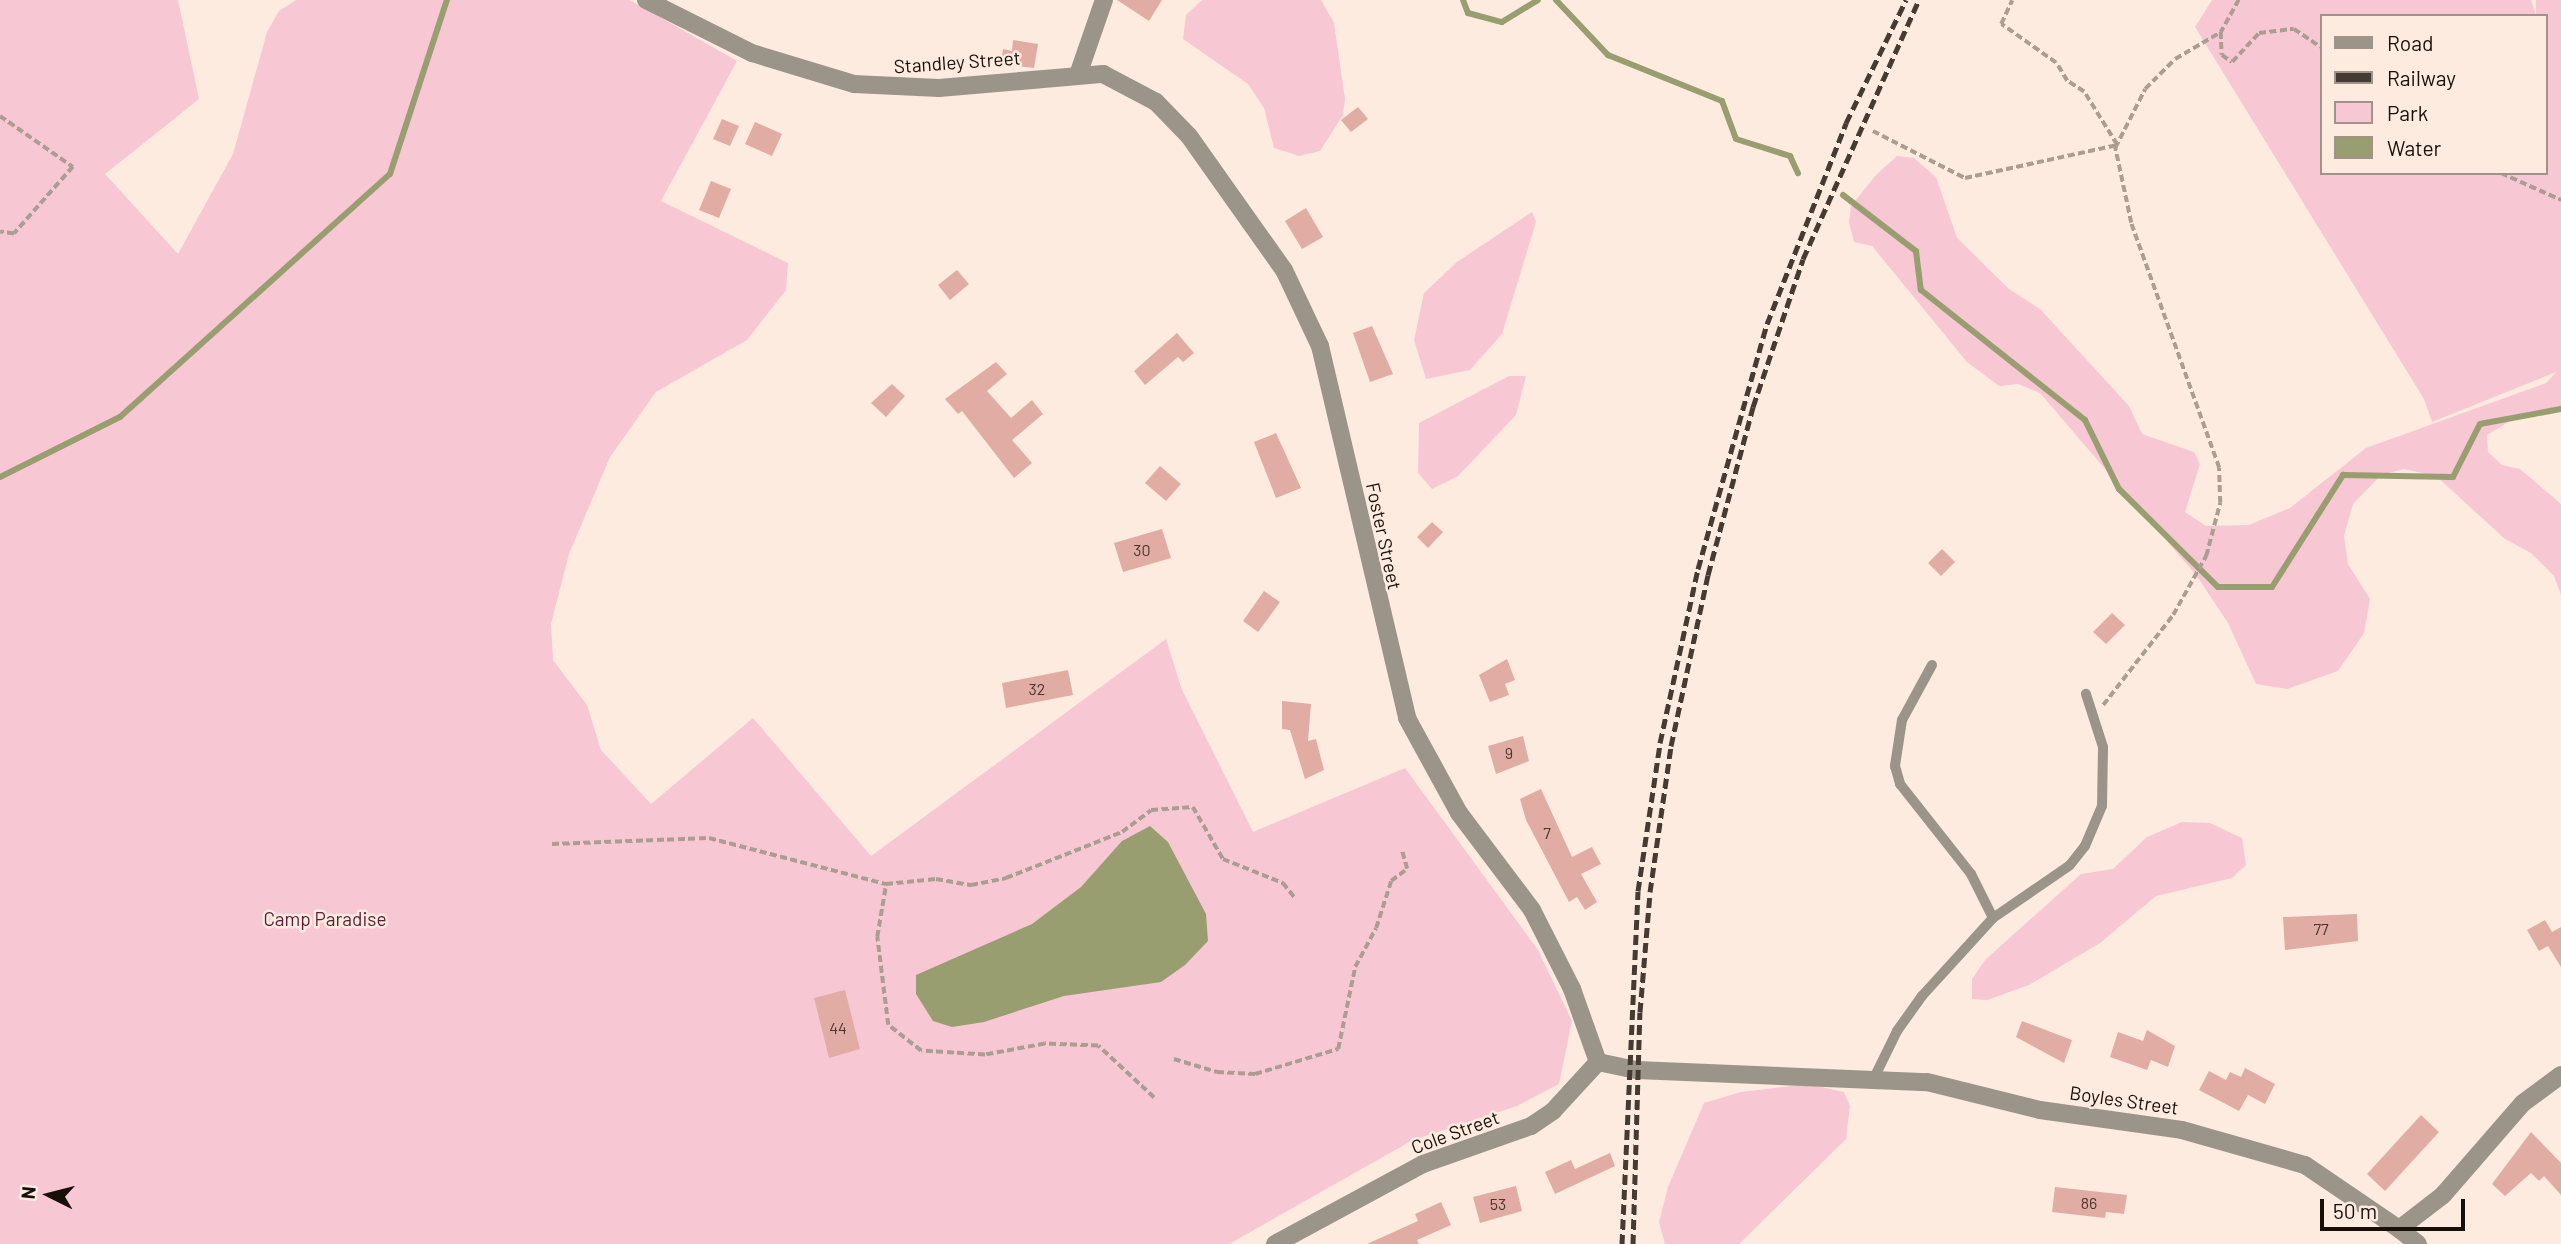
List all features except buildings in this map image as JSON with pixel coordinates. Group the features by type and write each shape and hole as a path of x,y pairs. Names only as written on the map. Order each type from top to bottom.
{"street":[{"name":"Standley Street","path":"646,0 752,53 854,84 939,88 1079,72"},
{"path":"1079,72 1104,0"},
{"name":"Foster Street","path":"1079,72 1103,74 1156,102 1202,153 1284,270 1320,346 1407,718 1459,813 1532,910 1572,989 1598,1062"},
{"name":"Boyles Street","path":"1598,1062 1637,1070 1875,1076 1960,1086 2040,1110 2136,1121 2264,1150 2305,1165 2418,1244"},
{"name":"Cole Street","path":"1275,1244 1423,1164 1531,1126 1553,1111 1598,1062"},
{"path":"2399,1229 2443,1195 2523,1103 2561,1075"}],"lane":[{"path":"1931,665 1902,720 1895,766 1900,784 1971,874 1993,918"},
{"path":"1875,1076 1897,1031 1922,996 1993,918 2070,865 2085,846 2102,806 2103,747 2096,715 2087,694"}],"path":[{"path":"2012,0 2001,23 2056,63 2067,81 2084,92 2117,145 2131,223 2219,468 2220,503 2206,556 2173,615 2096,715"},
{"path":"2239,0 2221,33 2222,55 2232,62 2259,33 2294,29 2320,46"},
{"path":"2117,145 2145,89 2175,59 2221,33"},
{"path":"0,116 73,167 13,234 0,232"},
{"path":"1873,131 1965,178 2117,145"},
{"path":"2505,175 2561,200"},
{"path":"552,844 709,838 886,884 936,879 971,885 1006,878 1122,832 1151,810 1193,807 1223,859 1283,883 1295,898"},
{"path":"1174,1059 1217,1072 1255,1074 1338,1049 1355,967 1376,928 1391,881 1407,869 1402,851"},
{"path":"886,884 877,937 888,1025 921,1051 985,1055 1045,1044 1098,1046 1154,1098"}],"green space":[{"name":"Camp Paradise","path":"0,0 178,0 199,99 105,174 178,254 233,154 267,32 279,11 296,0 630,0 737,61 661,201 788,263 786,290 747,340 656,392 610,457 569,554 551,624 553,660 587,705 601,750 651,804 753,718 871,856 1166,639 1182,690 1253,832 1405,768 1538,950 1572,1021 1559,1084 1517,1106 1413,1140 1229,1244 0,1244"},
{"path":"1202,0 1321,0 1334,23 1345,99 1343,115 1320,151 1299,156 1274,148 1264,108 1248,84 1183,39 1186,15"},
{"path":"2212,0 2531,0 2536,14 2320,14 2320,175 2547,175 2547,14 2536,14 2536,0 2561,0 2561,410 2510,421 2487,435 2488,452 2502,465 2520,469 2561,504 2561,595 2554,576 2531,553 2505,539 2436,476 2404,469 2381,475 2353,504 2344,536 2348,564 2370,599 2364,633 2338,671 2287,689 2256,684 2228,623 2196,575 2040,393 2018,384 1999,386 1967,362 1872,246 1854,242 1849,222 1851,206 1876,175 1897,156 1914,158 1936,177 1957,238 2009,289 2040,309 2129,406 2142,434 2194,452 2200,464 2185,512 2206,526 2249,525 2290,508 2366,448 2546,383 2556,372 2432,422 2424,399 2195,27"},
{"path":"1532,212 1536,222 1502,334 1470,370 1426,379 1414,340 1424,293 1457,262"},
{"path":"1509,376 1526,376 1516,415 1458,476 1432,489 1418,473 1419,423"},
{"path":"2182,822 2210,823 2242,838 2246,865 2232,878 2156,896 2100,943 2029,985 1987,1000 1972,999 1972,979 1985,960 2081,874 2113,869 2147,837"},
{"path":"1808,1084 1844,1092 1850,1106 1846,1139 1739,1244 1665,1244 1659,1222 1668,1187 1704,1103 1741,1092"}],"water":[{"path":"1150,826 1168,842 1206,914 1208,941 1185,965 1161,982 1064,996 984,1022 952,1027 933,1021 916,994 916,975 1032,924 1081,887 1122,841"}],"waterway":[{"path":"0,477 120,417 390,174 447,0"},
{"path":"1463,0 1468,13 1502,22 1538,0"},
{"path":"1556,0 1608,55 1722,101 1736,139 1790,156 1798,173"},
{"path":"1843,195 1916,251 1921,290 2085,420 2119,489 2218,587 2272,587 2343,475 2453,477 2480,424 2561,409"}],"railway":[{"path":"1622,1244 1638,891 1660,743 1698,569 1767,324 1846,123 1906,0"},
{"path":"1633,1244 1640,1012 1650,892 1671,746 1708,575 1753,407 1803,259 1919,0"}]}
